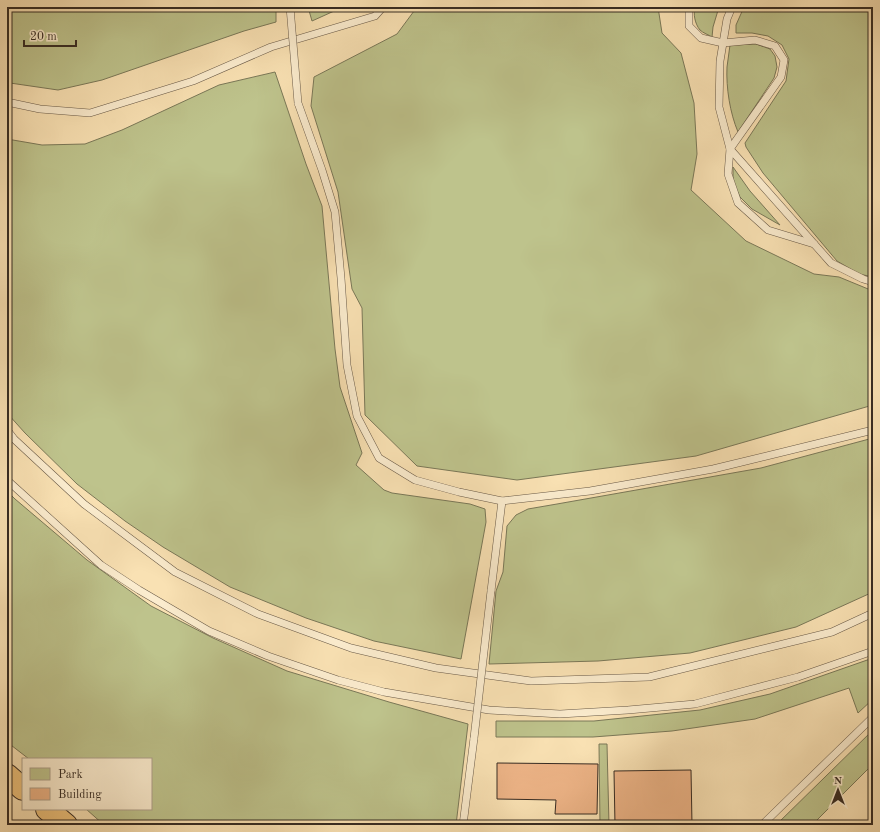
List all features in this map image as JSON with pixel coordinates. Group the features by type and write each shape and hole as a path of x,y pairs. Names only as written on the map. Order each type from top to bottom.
{"highway":[{"path":"7,775 22,788"},
{"path":"48,810 66,825"}],"lane":[{"path":"290,7 298,103 335,212 347,365 358,416 379,458 415,480 459,492 502,501 590,491 713,469 873,430"},
{"path":"7,102 40,109 90,113 193,81 271,48 375,16 383,7"},
{"path":"690,7 689,26 701,38 723,43 755,40 775,46 784,60 781,77 730,149"},
{"path":"732,7 727,19 720,61 719,107 730,149 728,174 738,203 768,230 814,244"},
{"path":"730,149 831,263 863,280 873,282"},
{"path":"7,430 14,439 84,504 175,572 258,614 351,648 436,668 531,681 649,677 832,632 873,614"},
{"path":"7,480 100,565 209,631 268,656 338,680 384,692 488,710 560,714 628,710 695,704 798,677 873,651"},
{"path":"463,825 502,501"},
{"path":"762,825 873,717"}],"green space":[{"path":"7,7 276,7 276,22 244,31 102,80 58,90 7,82"},
{"path":"308,7 343,7 312,21"},
{"path":"417,7 658,7 662,33 681,53 694,103 697,154 691,190 746,241 814,274 839,277 873,291 873,405 696,456 517,480 417,466 365,415 362,308 352,289 338,192 311,106 314,77 397,34"},
{"path":"695,7 719,7 713,27 712,37 698,28 694,13"},
{"path":"744,7 873,7 873,277 859,274 837,261 763,173 746,147 745,143 786,81 789,59 782,45 768,36 752,33 736,33 736,25"},
{"path":"756,44 770,49 775,56 777,67 774,78 738,132 731,109 728,92 727,67 730,45"},
{"path":"275,72 322,206 335,349 340,387 362,453 356,465 384,490 392,493 470,504 485,509 486,522 461,659 374,641 306,618 230,587 163,547 125,521 77,484 25,433 7,413 7,139 42,145 85,144 122,130 219,85"},
{"path":"733,167 750,191 780,225 752,209 740,197 733,182"},
{"path":"873,438 873,592 796,627 690,653 598,661 489,664 496,591 503,572 507,526 516,515 528,509 761,468"},
{"path":"7,491 87,560 151,606 213,638 287,671 468,724 456,825 104,825 87,810 152,810 152,758 28,758 7,742"},
{"path":"873,658 873,699 858,713 849,688 755,719 672,731 593,737 496,737 496,721 594,721 700,710 770,694"},
{"path":"873,730 873,764 812,825 776,825"},
{"path":"599,744 607,744 609,825 600,825"}],"building":[{"path":"497,763 598,764 597,814 555,814 556,800 497,799"},
{"path":"691,770 692,825 615,825 614,771"}]}
